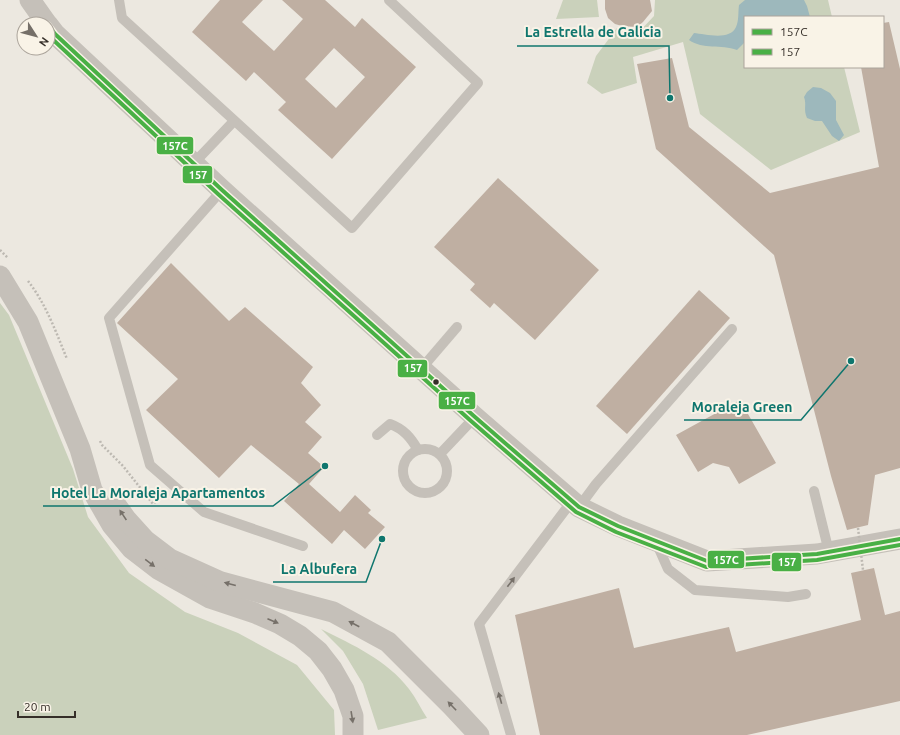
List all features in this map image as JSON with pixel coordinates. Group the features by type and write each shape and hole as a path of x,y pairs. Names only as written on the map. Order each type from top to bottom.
{"street":[{"path":"30,0 42,16"},
{"path":"56,35 193,164 421,369 575,504 618,526 707,561 817,554 900,539"},
{"path":"0,276 28,322 80,449 92,490 112,525 132,549 158,569 210,598 254,613 280,624 300,636 318,651 332,669 344,690 353,716 353,735"},
{"path":"80,449 126,519 145,540 170,559 222,582 333,612 388,642 479,735"}],"lane":[{"path":"119,0 122,18 352,228 478,83 388,0"},
{"path":"193,164 234,121"},
{"path":"222,190 109,318 150,464 204,512 303,546"},
{"path":"421,369 457,327"},
{"path":"511,735 478,624 575,504 596,484 732,329"},
{"path":"440,454 475,417"},
{"path":"377,435 390,424 398,426 411,437 418,450"},
{"path":"418,450 434,450 445,460 448,474 446,481 435,492 421,494 414,491 404,480 404,466 407,459 418,450"},
{"path":"814,491 829,552"},
{"path":"656,542 668,569 694,590 788,597 806,594"}],"path":[{"path":"102,445 123,466 153,504 173,485"},
{"path":"858,528 863,570"}],"green space":[{"path":"563,0 597,0 599,17 556,19"},
{"path":"655,0 828,0 832,16 744,16 744,68 844,68 860,132 771,170 700,114 683,42 633,57 637,83 602,94 587,83 596,56 617,28 638,33 654,16"},
{"path":"0,303 9,315 73,469 88,517 129,573 185,612 238,633 297,665 334,710 335,735 0,735"},
{"path":"321,629 380,661 409,689 427,718 378,730 363,684 343,651"}],"water":[{"path":"745,0 804,0 810,16 744,16 744,43 737,50 725,47 700,45 689,40 694,33 717,36 728,34 733,31 738,22 739,5"},
{"path":"813,87 821,88 830,93 836,101 836,120 844,135 839,141 832,136 822,121 815,121 807,118 804,97"}],"building":[{"path":"220,0 263,0 242,22 274,51 303,19 282,0 325,0 355,27 362,18 416,67 332,159 278,110 286,102 254,72 246,81 192,32","holes":["334,48 365,77 336,108 305,79"]},
{"path":"605,0 650,0 652,11 637,27 622,26 615,24 608,18 605,9"},
{"path":"889,22 900,69 900,468 875,475 868,525 847,530 831,476 774,255 656,149 637,64 672,58 689,127 770,193 879,167 861,68 884,68 884,23"},
{"path":"498,178 599,270 535,340 494,303 490,308 470,290 475,284 434,247"},
{"path":"171,263 229,321 245,307 313,367 301,383 321,405 305,422 322,437 308,453 324,467 309,484 340,512 355,495 371,510 368,513 385,527 365,549 344,530 332,544 284,501 299,484 251,445 219,478 146,410 178,379 117,323"},
{"path":"699,290 730,318 627,434 596,406"},
{"path":"740,400 776,463 739,484 729,467 713,463 698,472 676,435"},
{"path":"874,568 885,615 900,611 900,701 747,735 540,735 515,615 619,588 634,648 729,627 736,652 861,620 851,573"}],"transit line":[{"name":"157C","path":"56,35 222,190 475,417 579,507 618,526 707,561 817,554 900,539"},
{"name":"157","path":"56,42 218,194 471,421 576,512 616,532 706,567 817,560 900,545"}],"place":[{"name":"La Estrella de Galicia","path":"670,98"},
{"name":"Moraleja Green","path":"851,361"},
{"name":"Hotel La Moraleja Apartamentos","path":"325,466"},
{"name":"La Albufera","path":"382,539"}]}
